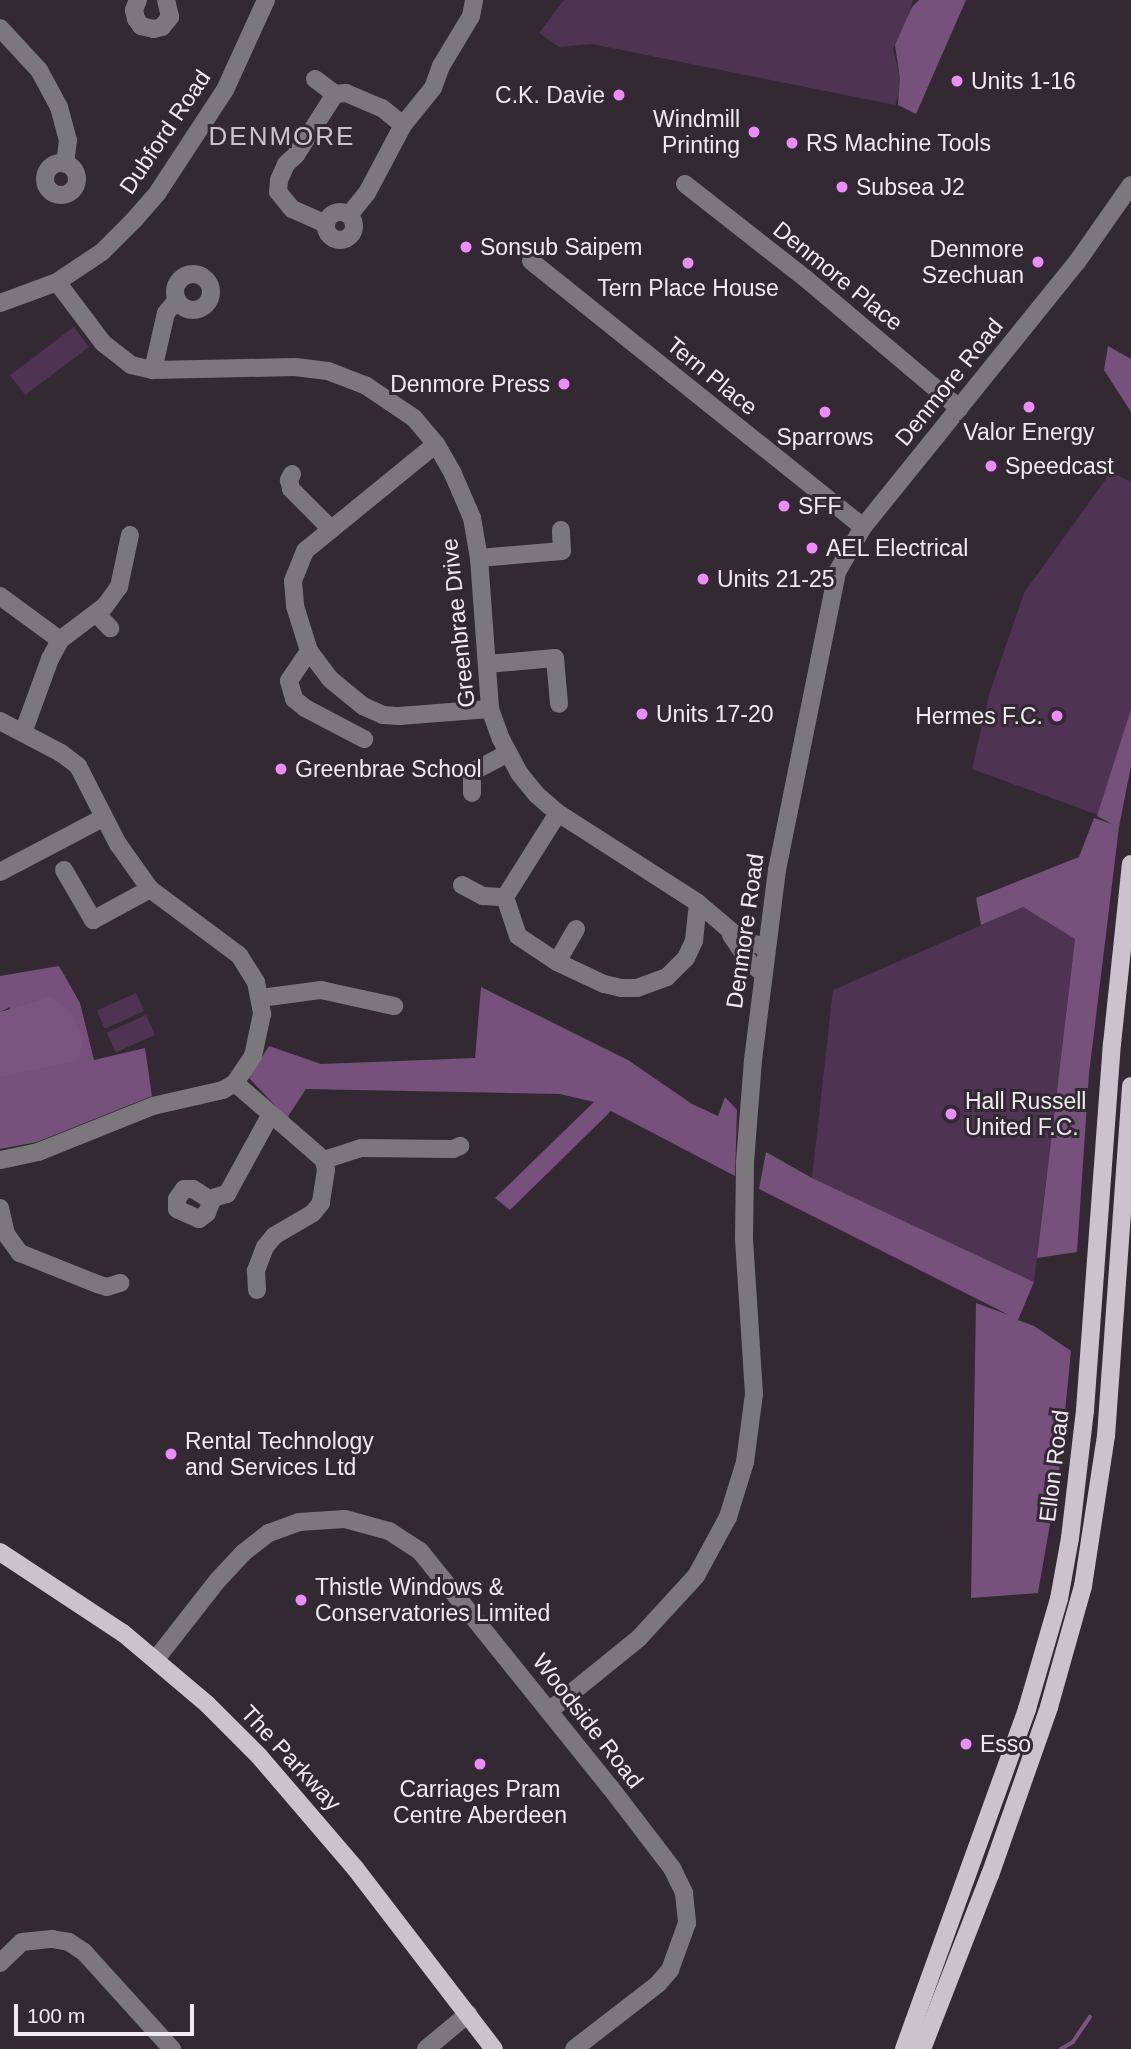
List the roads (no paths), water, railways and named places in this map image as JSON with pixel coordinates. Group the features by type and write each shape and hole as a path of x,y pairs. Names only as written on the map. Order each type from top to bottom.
{"main road":[{"name":"Ellon Road","path":"904,2049 1027,1709 1063,1575 1085,1410 1112,1044 1131,863"},
{"name":"Ellon Road","path":"922,2049 990,1875 1049,1707 1071,1634 1092,1542 1105,1436 1127,1201 1131,1086"},
{"name":"The Parkway","path":"0,1552 123,1633 156,1659 259,1756 305,1806 494,2049"}],"street":[{"path":"138,0 134,10 136,19 141,26 154,29 162,27 170,17 166,0"},
{"name":"Dubford Road","path":"0,303 57,282 102,251 158,192 225,90 266,0"},
{"path":"349,215 367,193 403,125 433,88 442,66 471,16 474,0"},
{"path":"0,28 39,70 59,107 68,140 65,164"},
{"path":"315,79 335,94 346,93 382,108 403,125"},
{"path":"326,224 333,213 341,211 349,215 354,228 345,239 330,236 326,224 292,209 278,192 286,164 335,94"},
{"name":"Denmore Place","path":"685,184 805,278 959,408"},
{"name":"Denmore Road","path":"549,1710 633,1644 678,1599 712,1552 737,1493 753,1416 753,1374 744,1238 745,1162 762,972 829,601 841,563 863,527 1077,262 1131,185"},
{"name":"Tern Place","path":"531,261 863,527"},
{"name":"Greenbrae Drive","path":"57,282 103,343 131,365 153,370 295,368 328,371 365,385 414,418 436,444 453,474 472,519 479,558 490,709 508,752 537,795 558,813 698,903 744,942 765,946"},
{"path":"153,370 166,313 177,300"},
{"path":"436,444 305,551 293,581 297,617 309,650 330,679 347,694 383,715 490,709"},
{"path":"292,474 289,480 291,489 331,529"},
{"path":"479,558 562,551 561,530"},
{"path":"23,733 50,659 60,640 105,606 119,587 130,535"},
{"path":"0,596 60,640"},
{"path":"96,613 110,628"},
{"path":"309,650 289,681 294,699 305,708 364,739"},
{"path":"487,664 555,658 559,704"},
{"path":"0,720 78,766 103,818 134,870 150,888 239,955 256,982 261,998 257,1046 235,1083 202,1096 153,1106 38,1152 0,1160"},
{"path":"472,793 472,772 508,752"},
{"path":"505,897 558,813"},
{"path":"0,872 103,818"},
{"path":"64,870 93,920 150,888"},
{"path":"462,886 483,896 505,897"},
{"path":"505,897 518,936 557,962 604,984 622,988 637,988 667,977 686,958 694,941 698,903"},
{"name":"Greenbrae Drive","path":"725,926 749,962 762,972"},
{"path":"557,962 576,929"},
{"path":"261,998 321,990 394,1006"},
{"path":"235,1083 324,1160 326,1180 321,1203 313,1213 274,1236 265,1247 256,1270 257,1290"},
{"path":"209,1199 227,1194 271,1114"},
{"path":"324,1160 361,1148 453,1149 460,1146"},
{"path":"0,1208 6,1234 20,1253 95,1292 120,1283"},
{"name":"Woodside Road","path":"156,1659 218,1580 261,1537 299,1522 345,1519 390,1531 420,1551 672,1867 684,1893 686,1909 683,1938 670,1970 658,1984 574,2049"},
{"path":"0,1963 22,1942 52,1939 69,1942 84,1952 172,2049"},
{"path":"426,2049 468,2014"}],"waterway":[{"path":"1061,2049 1073,2042 1090,2017"}],"place":[{"name":"Units 1-16","path":"957,81"},
{"name":"C.K. Davie","path":"619,95"},
{"name":"Windmill Printing","path":"754,132"},
{"name":"RS Machine Tools","path":"792,143"},
{"name":"Subsea J2","path":"842,187"},
{"name":"Sonsub Saipem","path":"466,247"},
{"name":"Denmore Szechuan","path":"1038,262"},
{"name":"Tern Place House","path":"688,263"},
{"name":"Denmore Press","path":"564,384"},
{"name":"Valor Energy","path":"1029,407"},
{"name":"Sparrows","path":"825,412"},
{"name":"Speedcast","path":"991,466"},
{"name":"SFF","path":"784,506"},
{"name":"AEL Electrical","path":"812,548"},
{"name":"Units 21-25","path":"703,579"},
{"name":"Units 17-20","path":"642,714"},
{"name":"Hermes F.C.","path":"1057,716"},
{"name":"Greenbrae School","path":"281,769"},
{"name":"Hall Russell United F.C.","path":"951,1114"},
{"name":"Rental Technology and Services Ltd","path":"171,1454"},
{"name":"Thistle Windows & Conservatories Limited","path":"301,1600"},
{"name":"Esso","path":"966,1744"},
{"name":"Carriages Pram Centre Aberdeen","path":"480,1764"}],"district":[{"name":"DENMORE","path":"282,137"}]}
